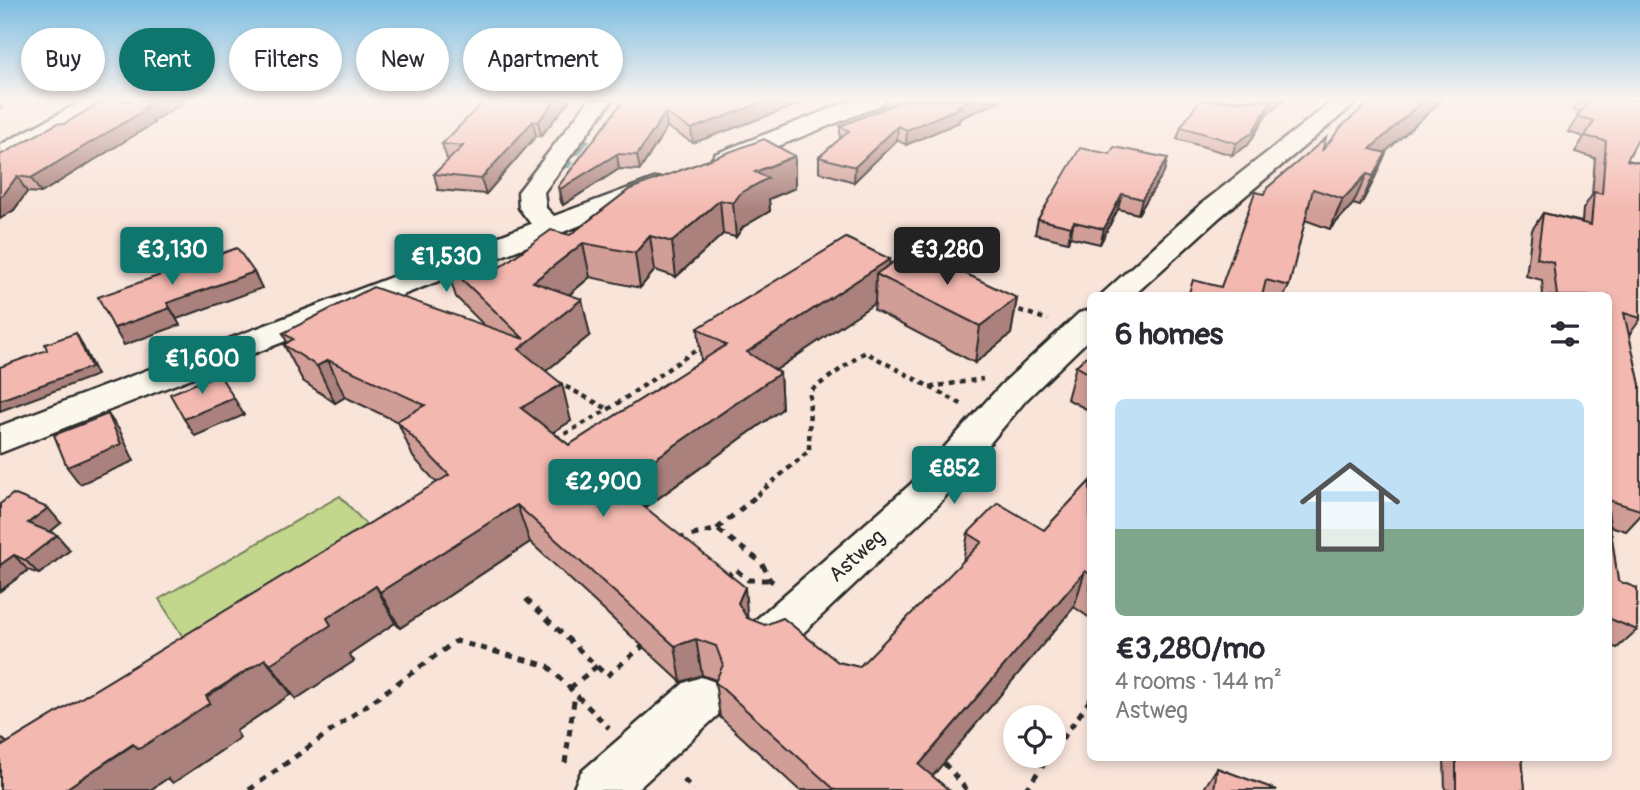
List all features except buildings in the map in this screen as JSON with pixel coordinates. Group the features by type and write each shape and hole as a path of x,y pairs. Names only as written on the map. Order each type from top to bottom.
{"street":[{"path":"0,154 37,137"},
{"path":"550,227 533,210 529,201 531,192 573,137"},
{"path":"0,440 781,137"},
{"path":"1119,292 1218,204 1302,137"},
{"name":"Astweg","path":"767,638 925,494 1014,392 1087,323"},
{"path":"582,780 701,699"}],"path":[{"path":"1007,305 1049,320"},
{"path":"555,439 609,410 713,339"},
{"path":"668,541 716,529 809,451 810,391 865,352 973,411"},
{"path":"548,377 609,410"},
{"path":"930,387 991,378"},
{"path":"716,529 762,563 770,580 784,590"},
{"path":"718,584 735,569 748,580 770,580"},
{"path":"526,599 607,676 643,646"},
{"path":"249,790 456,641 548,666 618,737"},
{"path":"572,691 597,666"},
{"path":"572,691 582,780"},
{"path":"1066,734 1087,705"},
{"path":"944,763 962,788"},
{"path":"1025,790 1041,768"},
{"path":"684,780 694,790"}],"green space":[{"path":"340,496 371,530 186,642 159,599"}],"waterway":[{"path":"576,153 586,140"},
{"path":"566,166 569,162"}]}
